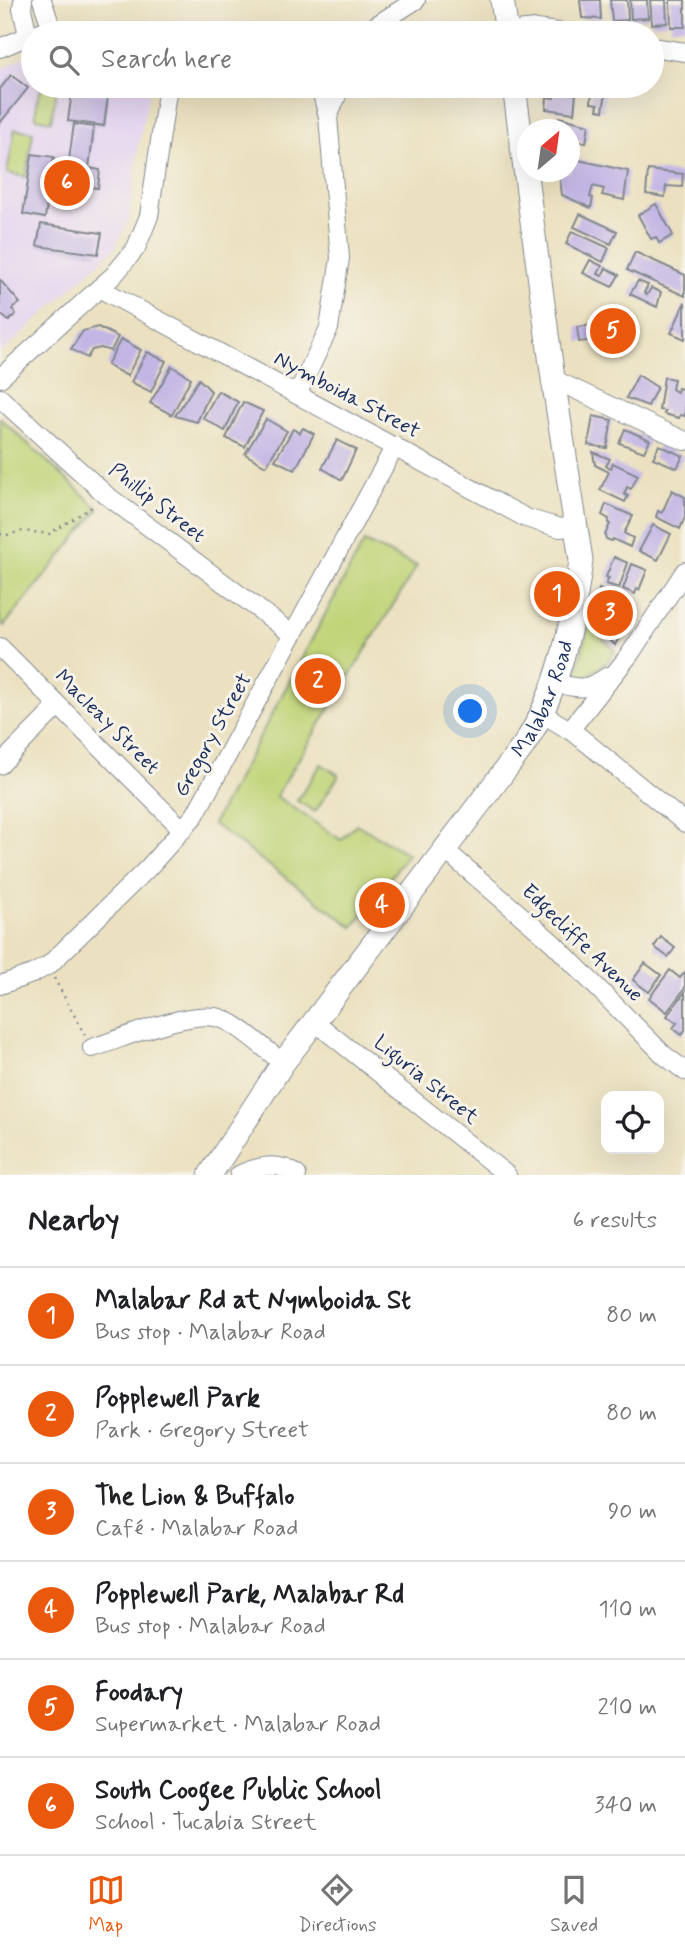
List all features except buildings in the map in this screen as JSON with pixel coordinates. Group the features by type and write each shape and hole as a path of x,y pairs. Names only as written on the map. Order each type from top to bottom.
{"main road":[{"path":"502,0 505,21"},
{"name":"Malabar Road","path":"210,1175 283,1063 524,745 543,714 555,683 578,584 580,560 516,98"}],"street":[{"path":"23,0 22,9 30,21"},
{"path":"39,21 43,0"},
{"path":"386,21 416,0"},
{"path":"0,48 21,39"},
{"path":"664,49 685,52"},
{"path":"0,378 99,288 127,260 139,241 149,216 166,98"},
{"path":"297,395 329,328 340,258 328,117 323,98"},
{"path":"328,117 336,98"},
{"name":"Nymboida Street","path":"99,288 526,519 560,528 576,526"},
{"path":"553,379 685,441"},
{"name":"Phillip Street","path":"0,398 105,494 293,635"},
{"name":"Gregory Street","path":"0,985 49,965 139,877 195,815 395,446"},
{"path":"570,730 630,654 685,571"},
{"name":"Macleay Street","path":"0,647 183,830"},
{"path":"555,683 583,689 593,686 614,672"},
{"path":"0,765 58,706"},
{"path":"543,714 570,730 685,823"},
{"name":"Edgecliffe Avenue","path":"445,850 553,943 664,1055 685,1071"},
{"path":"92,1048 181,1019 216,1017 234,1026 283,1063"},
{"name":"Liguria Street","path":"316,1022 507,1175"},
{"path":"239,1175 265,1165 292,1171 297,1175"}],"path":[{"path":"0,534 7,536 23,531 49,534 93,507 105,494"},
{"path":"57,984 82,1029"}],"shaded area":[{"path":"21,59 21,98 148,98 138,146 129,219 115,248 0,354 0,70"},
{"path":"598,587 639,609 615,650 589,624"}],"green space":[{"path":"38,98 55,98 51,121 36,118"},
{"path":"15,129 33,132 26,177 7,173"},
{"path":"0,418 99,509 4,626 0,621"},
{"path":"364,542 417,566 276,796 341,840 356,824 408,854 353,927 213,824"},
{"path":"589,624 615,650 608,661 584,679 580,678 577,672"},
{"path":"321,764 339,775 315,812 297,801"}],"place":[{"name":"South Coogee Public School","path":"67,183"},
{"name":"Foodary","path":"613,331"},
{"name":"Malabar Rd at Nymboida St","path":"557,594"},
{"name":"The Lion & Buffalo","path":"610,613"},
{"name":"Popplewell Park","path":"318,681"},
{"name":"Popplewell Park, Malabar Rd","path":"382,905"}]}
